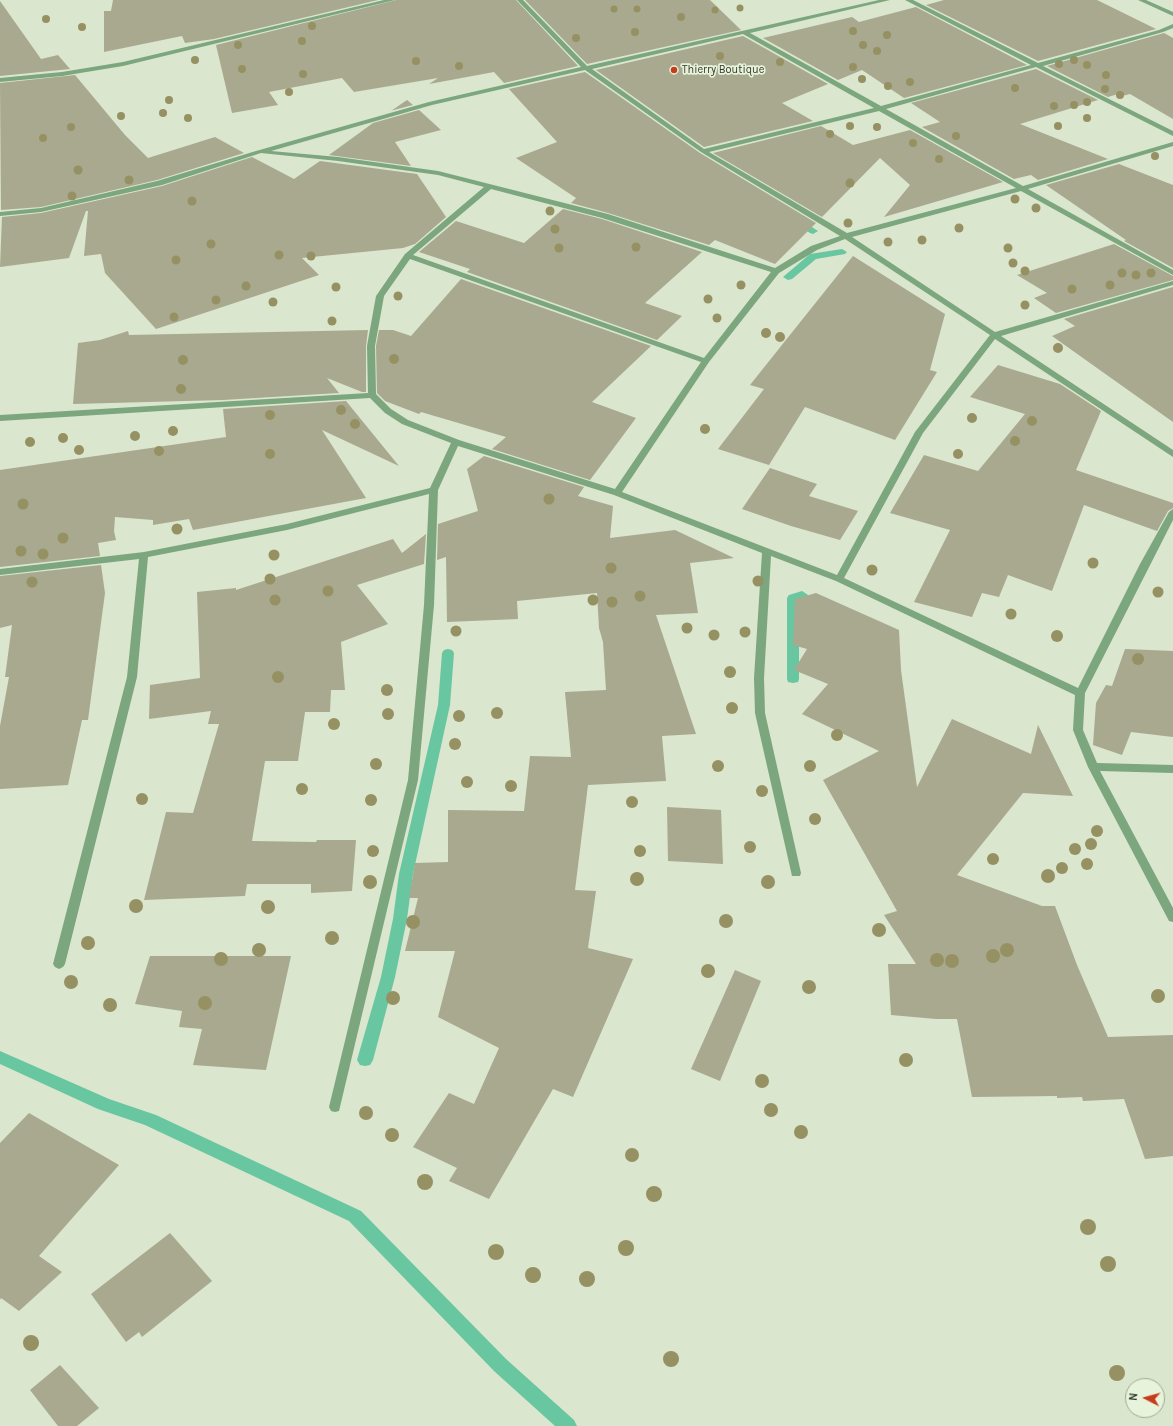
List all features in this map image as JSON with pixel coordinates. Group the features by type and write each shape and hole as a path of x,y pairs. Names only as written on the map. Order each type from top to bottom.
{"street":[{"path":"0,80 62,74 123,64 392,0"},
{"path":"520,0 586,67 703,152 846,236 1173,454"},
{"path":"0,214 41,210 158,183 258,152 431,103 887,0"},
{"path":"908,0 1173,134"},
{"path":"1141,0 1173,14"},
{"path":"703,152 882,108 1161,31 1173,26"},
{"path":"744,32 882,108 1173,273"},
{"path":"617,493 706,361 776,271 814,248 846,236 1023,188 1173,144"},
{"path":"258,152 346,160 438,173 605,216 776,271"},
{"path":"490,186 408,256 380,296 371,346 372,395 388,411 405,422 456,442 617,493 839,579 1080,693"},
{"path":"408,256 706,361"},
{"path":"839,579 919,432 994,336 1173,284"},
{"path":"0,418 372,395"},
{"path":"335,1107 413,780 429,605 434,490 456,442"},
{"path":"0,572 144,555 287,527 434,490"},
{"path":"1173,512 1144,564 1080,693 1078,730 1093,767 1173,918"},
{"path":"767,551 759,678 760,713 796,873"},
{"path":"59,964 132,677 144,555"},
{"path":"1093,767 1173,769"}],"building":[{"path":"113,0 378,0 214,39 185,43 182,36 104,52 104,11 111,11"},
{"path":"396,0 516,0 578,66 504,83 494,72 429,84 438,78 354,92 342,78 269,92 278,105 232,113 216,45"},
{"path":"525,0 710,0 741,30 587,64"},
{"path":"944,0 1097,0 1156,29 1038,61 926,5"},
{"path":"0,1 41,59 58,55 70,69 0,76"},
{"path":"916,7 1027,65 904,98 862,70 838,80 763,38 852,17 859,22"},
{"path":"1164,33 1173,38 1173,119 1130,94 1122,96 1118,94 1108,97 1047,66"},
{"path":"743,36 828,84 782,103 813,121 704,147 596,70"},
{"path":"1036,69 1098,100 1020,124 1108,159 1038,180 1031,175 1014,179 922,127 940,122 911,103"},
{"path":"585,72 700,153 816,223 775,264 715,240 709,245 608,213 571,203 576,198 516,158 557,142 509,89"},
{"path":"75,75 125,135 148,158 215,137 244,153 157,180 41,207 1,210 0,83"},
{"path":"407,100 413,105 392,111"},
{"path":"419,110 441,130 395,142 411,166 329,155 373,123"},
{"path":"821,126 853,145 910,130 1003,182 884,217 910,185 880,158 822,217 713,153"},
{"path":"252,157 294,179 320,161 417,174 446,217 415,244 403,248 302,258 319,275 156,329 105,273 101,254 84,256 88,211 86,211 69,258 0,267 2,217 41,213 162,186"},
{"path":"1119,164 1173,185 1173,268 1124,241 1126,240 1046,185"},
{"path":"563,209 602,219 702,252 645,303 682,316 657,340 467,272 470,269 419,252 456,221 524,243"},
{"path":"1114,244 1173,276 1173,280 1056,313 1034,298 1047,293 1017,275"},
{"path":"853,256 945,314 930,370 937,372 895,440 805,407 769,465 718,449 764,389 750,385"},
{"path":"461,279 651,346 592,402 636,418 590,480 492,449 506,437 421,412 419,414 385,401 377,393 376,346 379,330 393,330 411,336"},
{"path":"1173,287 1173,422 1052,336 1075,326 1064,319"},
{"path":"368,330 366,346 366,392 362,392 327,378 339,393 223,400 73,404 78,343 100,340 128,331 129,335"},
{"path":"998,365 1060,384 1101,411 1076,470 1173,503 1173,508 1168,511 1157,531 1084,505 1052,591 1008,575 999,597 982,593 972,617 914,602 950,530 890,513 924,455 978,471 1025,414 970,397"},
{"path":"346,401 399,466 322,430 366,498 193,530 189,519 153,525 153,520 115,517 114,531 116,540 98,543 100,556 0,567 0,470 226,437 223,409"},
{"path":"484,456 584,487 578,496 613,506 610,538 675,530 734,558 690,563 698,613 656,615 696,734 662,736 666,781 588,785 575,890 596,891 588,948 633,959 573,1097 553,1089 489,1199 449,1181 457,1168 413,1147 449,1093 474,1104 499,1048 438,1017 455,951 405,951 418,898 409,898 415,863 448,862 448,810 524,811 530,756 571,757 565,692 606,690 603,642 599,628 597,593 517,601 518,619 447,622 446,557 437,560 438,524 478,511 467,469"},
{"path":"770,468 817,484 809,496 858,511 840,540 791,526 742,509"},
{"path":"426,534 424,564 357,585 388,624 341,642 345,690 331,690 330,712 305,712 298,761 265,761 252,841 316,842 317,840 356,840 352,891 311,893 311,884 247,884 245,896 144,900 166,812 193,813 219,724 208,724 211,711 149,719 150,685 200,678 197,592 236,588 236,590 393,539 402,553"},
{"path":"101,565 105,593 88,720 82,720 68,785 0,789 0,726 9,677 5,677 12,625 0,628 0,576"},
{"path":"816,593 899,630 901,670 917,787 952,719 1031,754 1038,725 1073,796 1023,793 957,875 1042,906 1055,906 1077,965 1108,1037 1173,1035 1173,1156 1145,1159 1124,1099 1083,1101 1082,1097 1057,1098 1057,1096 972,1097 957,1019 936,1019 891,1015 888,964 916,964 884,915 897,911 823,780 879,751 802,714 828,684 794,670 807,649 793,645 795,599"},
{"path":"1125,649 1173,651 1173,737 1131,732 1122,755 1093,745 1096,703 1106,685 1112,686"},
{"path":"667,807 721,810 723,864 668,861"},
{"path":"150,956 291,956 266,1070 193,1065 202,1029 179,1027 182,1011 135,1004"},
{"path":"735,970 761,981 720,1081 691,1069"},
{"path":"29,1113 119,1165 39,1256 62,1272 19,1311 1,1298 0,1300 0,1143"},
{"path":"170,1233 212,1281 142,1337 139,1332 126,1342 91,1294"},
{"path":"60,1365 99,1408 77,1426 58,1426 30,1390"}],"waterway":[{"path":"795,220 813,231"},
{"path":"788,277 813,256 842,252"},
{"path":"793,679 793,598 802,595"},
{"path":"365,1060 388,977 400,919 406,874 444,705 448,653"},
{"path":"0,1057 104,1104 150,1120 355,1216 500,1365 568,1426"}],"place":[{"name":"Thierry Boutique","path":"674,70"}]}
